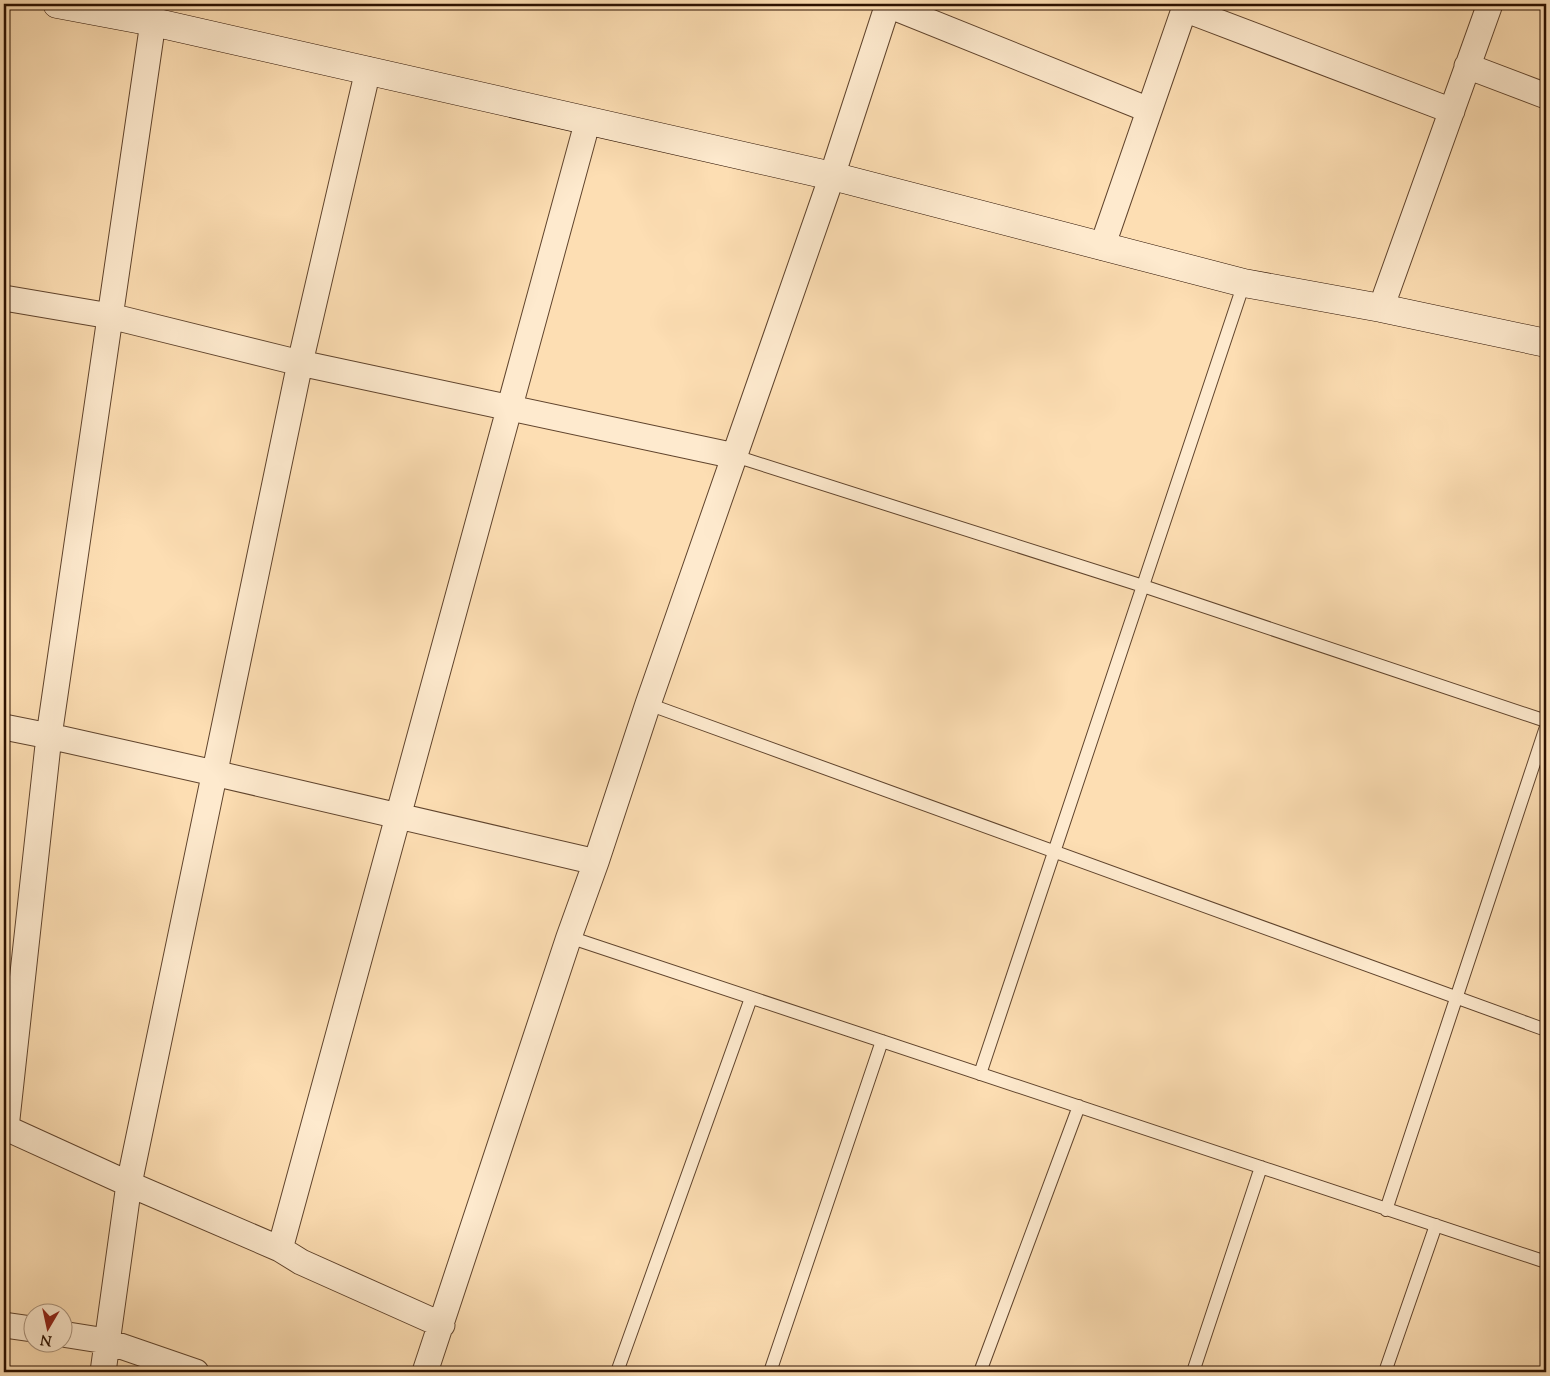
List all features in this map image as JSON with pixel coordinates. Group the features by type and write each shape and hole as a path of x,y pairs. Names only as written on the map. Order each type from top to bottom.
{"street":[{"path":"56,4 153,22 832,176 1244,283 1381,308 1546,344"},
{"path":"425,1372 442,1326 569,937 832,176 888,4 1149,110"},
{"path":"1381,308 1490,4"},
{"path":"1102,247 1185,6 1452,111"},
{"path":"153,22 49,736 5,1127 129,1184 280,1249 301,1262 442,1326"},
{"path":"1467,66 1546,96"},
{"path":"103,1372 129,1184 300,363 368,70"},
{"path":"280,1249 588,120"},
{"path":"4,298 110,316 300,363 736,456"},
{"path":"4,728 49,736 214,773 596,862"},
{"path":"4,1324 22,1327"},
{"path":"72,1336 106,1341 196,1372"}],"lane":[{"path":"980,1074 1244,283"},
{"path":"736,456 1143,586 1546,720"},
{"path":"648,704 1546,1030"},
{"path":"1386,1210 1546,727"},
{"path":"569,937 1546,1262"},
{"path":"617,1372 751,998"},
{"path":"770,1372 882,1041"},
{"path":"980,1372 1079,1106"},
{"path":"1193,1372 1261,1167"},
{"path":"1385,1372 1436,1225"}]}
